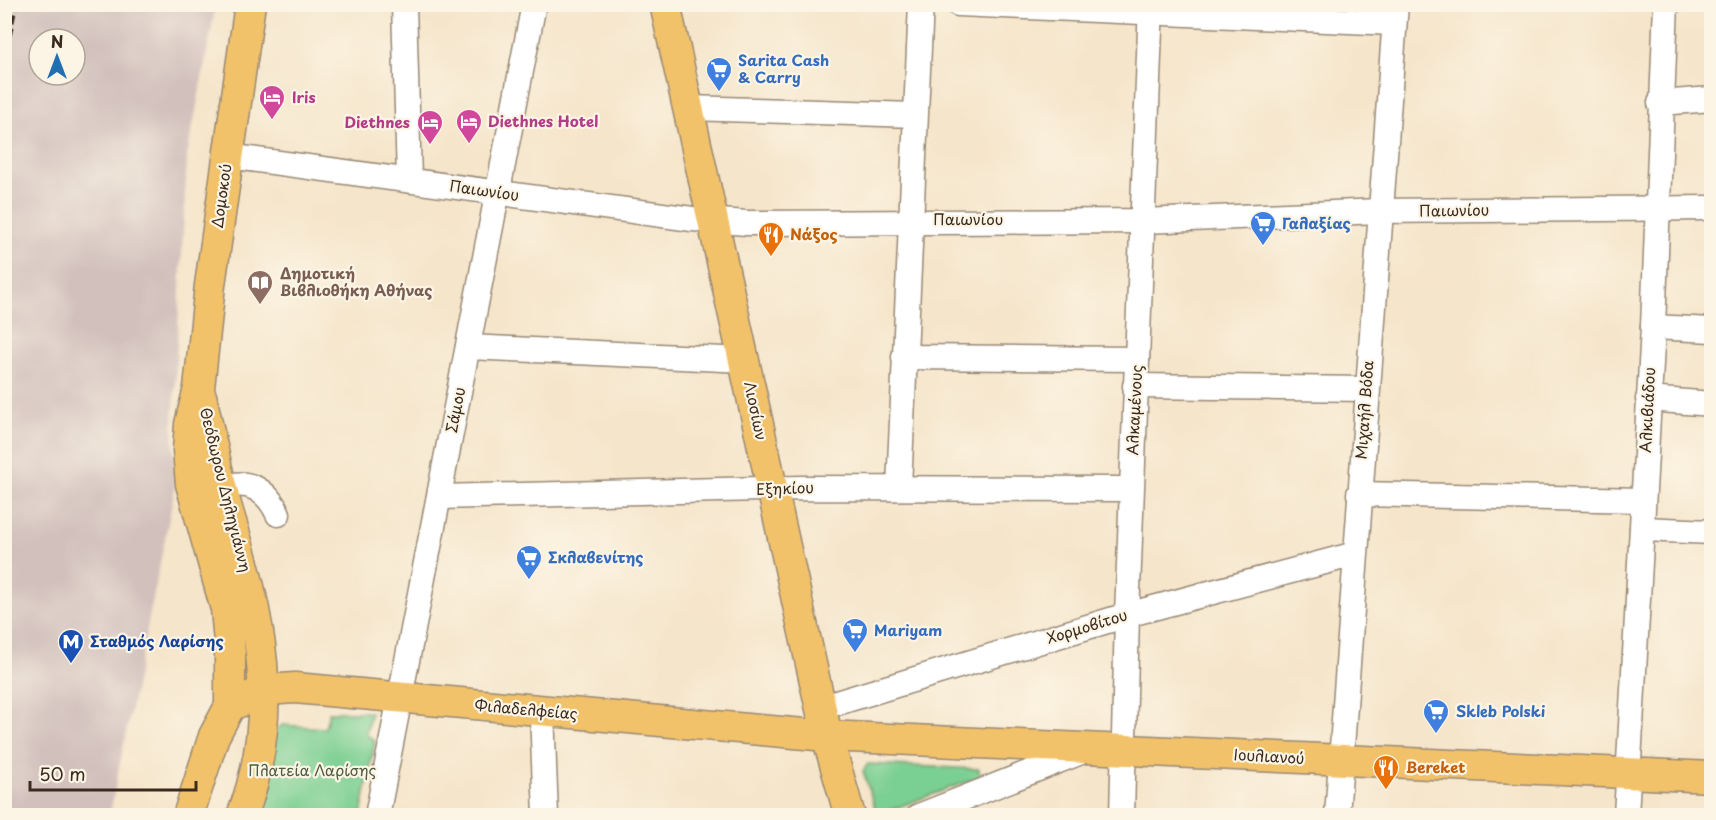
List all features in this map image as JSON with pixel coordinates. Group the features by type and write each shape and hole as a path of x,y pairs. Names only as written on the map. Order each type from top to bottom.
{"main road":[{"name":"Δομοκού","path":"199,388 210,285 250,4"},
{"name":"Λιοσίων","path":"665,4 823,722 850,816"},
{"name":"Θεόδωρου Δηληγιάννη","path":"199,388 222,489 254,603 265,690 261,741 242,816"},
{"name":"Θεόδωρου Δηληγιάννη","path":"188,816 214,736 230,706 230,654 226,609 194,495 189,461 190,424 199,388"},
{"name":"Φιλαδελφείας","path":"230,706 265,690 295,688 542,711 823,722"},
{"name":"Ιουλιανού","path":"823,722 1091,748 1712,777"}],"street":[{"path":"404,4 408,180"},
{"name":"Σάμου","path":"377,816 534,4"},
{"path":"899,487 921,4"},
{"path":"958,4 1395,14"},
{"name":"Αλκιβιάδου","path":"1626,816 1653,327 1660,103 1666,4"},
{"name":"Αλκαμένους","path":"1122,816 1131,489 1144,221 1150,9"},
{"name":"Μιχαήλ Βόδα","path":"1337,816 1366,389 1395,14"},
{"path":"1660,103 1712,99"},
{"path":"688,108 915,115"},
{"name":"Παιωνίου","path":"228,156 713,221 747,223 910,220 1144,221 1379,211 1712,208"},
{"path":"1653,327 1712,330"},
{"path":"468,347 744,360"},
{"path":"904,357 1137,359"},
{"path":"1135,386 1366,389"},
{"path":"1648,399 1712,404"},
{"path":"222,489 242,484 254,487 273,502 278,514"},
{"name":"Εξηκίου","path":"439,497 899,487 1131,489"},
{"path":"1359,494 1643,500"},
{"path":"1642,529 1712,532"},
{"name":"Χορμοβίτου","path":"823,722 1127,615 1355,554"},
{"path":"542,711 546,816"},
{"path":"919,816 1091,748"}],"shaded area":[{"path":"5,5 216,5 187,157 173,423 175,488 110,813 96,812 95,816 5,816"}],"green space":[{"name":"Πλατεία Λαρίσης","path":"329,712 371,712 366,734 375,741 361,815 258,816 271,735 282,725 325,728"},
{"path":"868,764 979,769 980,777 877,815 863,771"}],"railway":[{"path":"4,62 16,4"}],"place":[{"name":"Sarita Cash & Carry","path":"719,93"},
{"name":"Iris","path":"272,121"},
{"name":"Diethnes Hotel","path":"469,145"},
{"name":"Diethnes","path":"430,146"},
{"name":"Γαλαξίας","path":"1263,247"},
{"name":"Νάξος","path":"771,258"},
{"name":"Δημοτική Βιβλιοθήκη Αθήνας","path":"260,306"},
{"name":"Σκλαβενίτης","path":"529,581"},
{"name":"Mariyam","path":"855,654"},
{"name":"Σταθμός Λαρίσης","path":"71,665"},
{"name":"Skleb Polski","path":"1436,735"},
{"name":"Bereket","path":"1386,791"}]}
